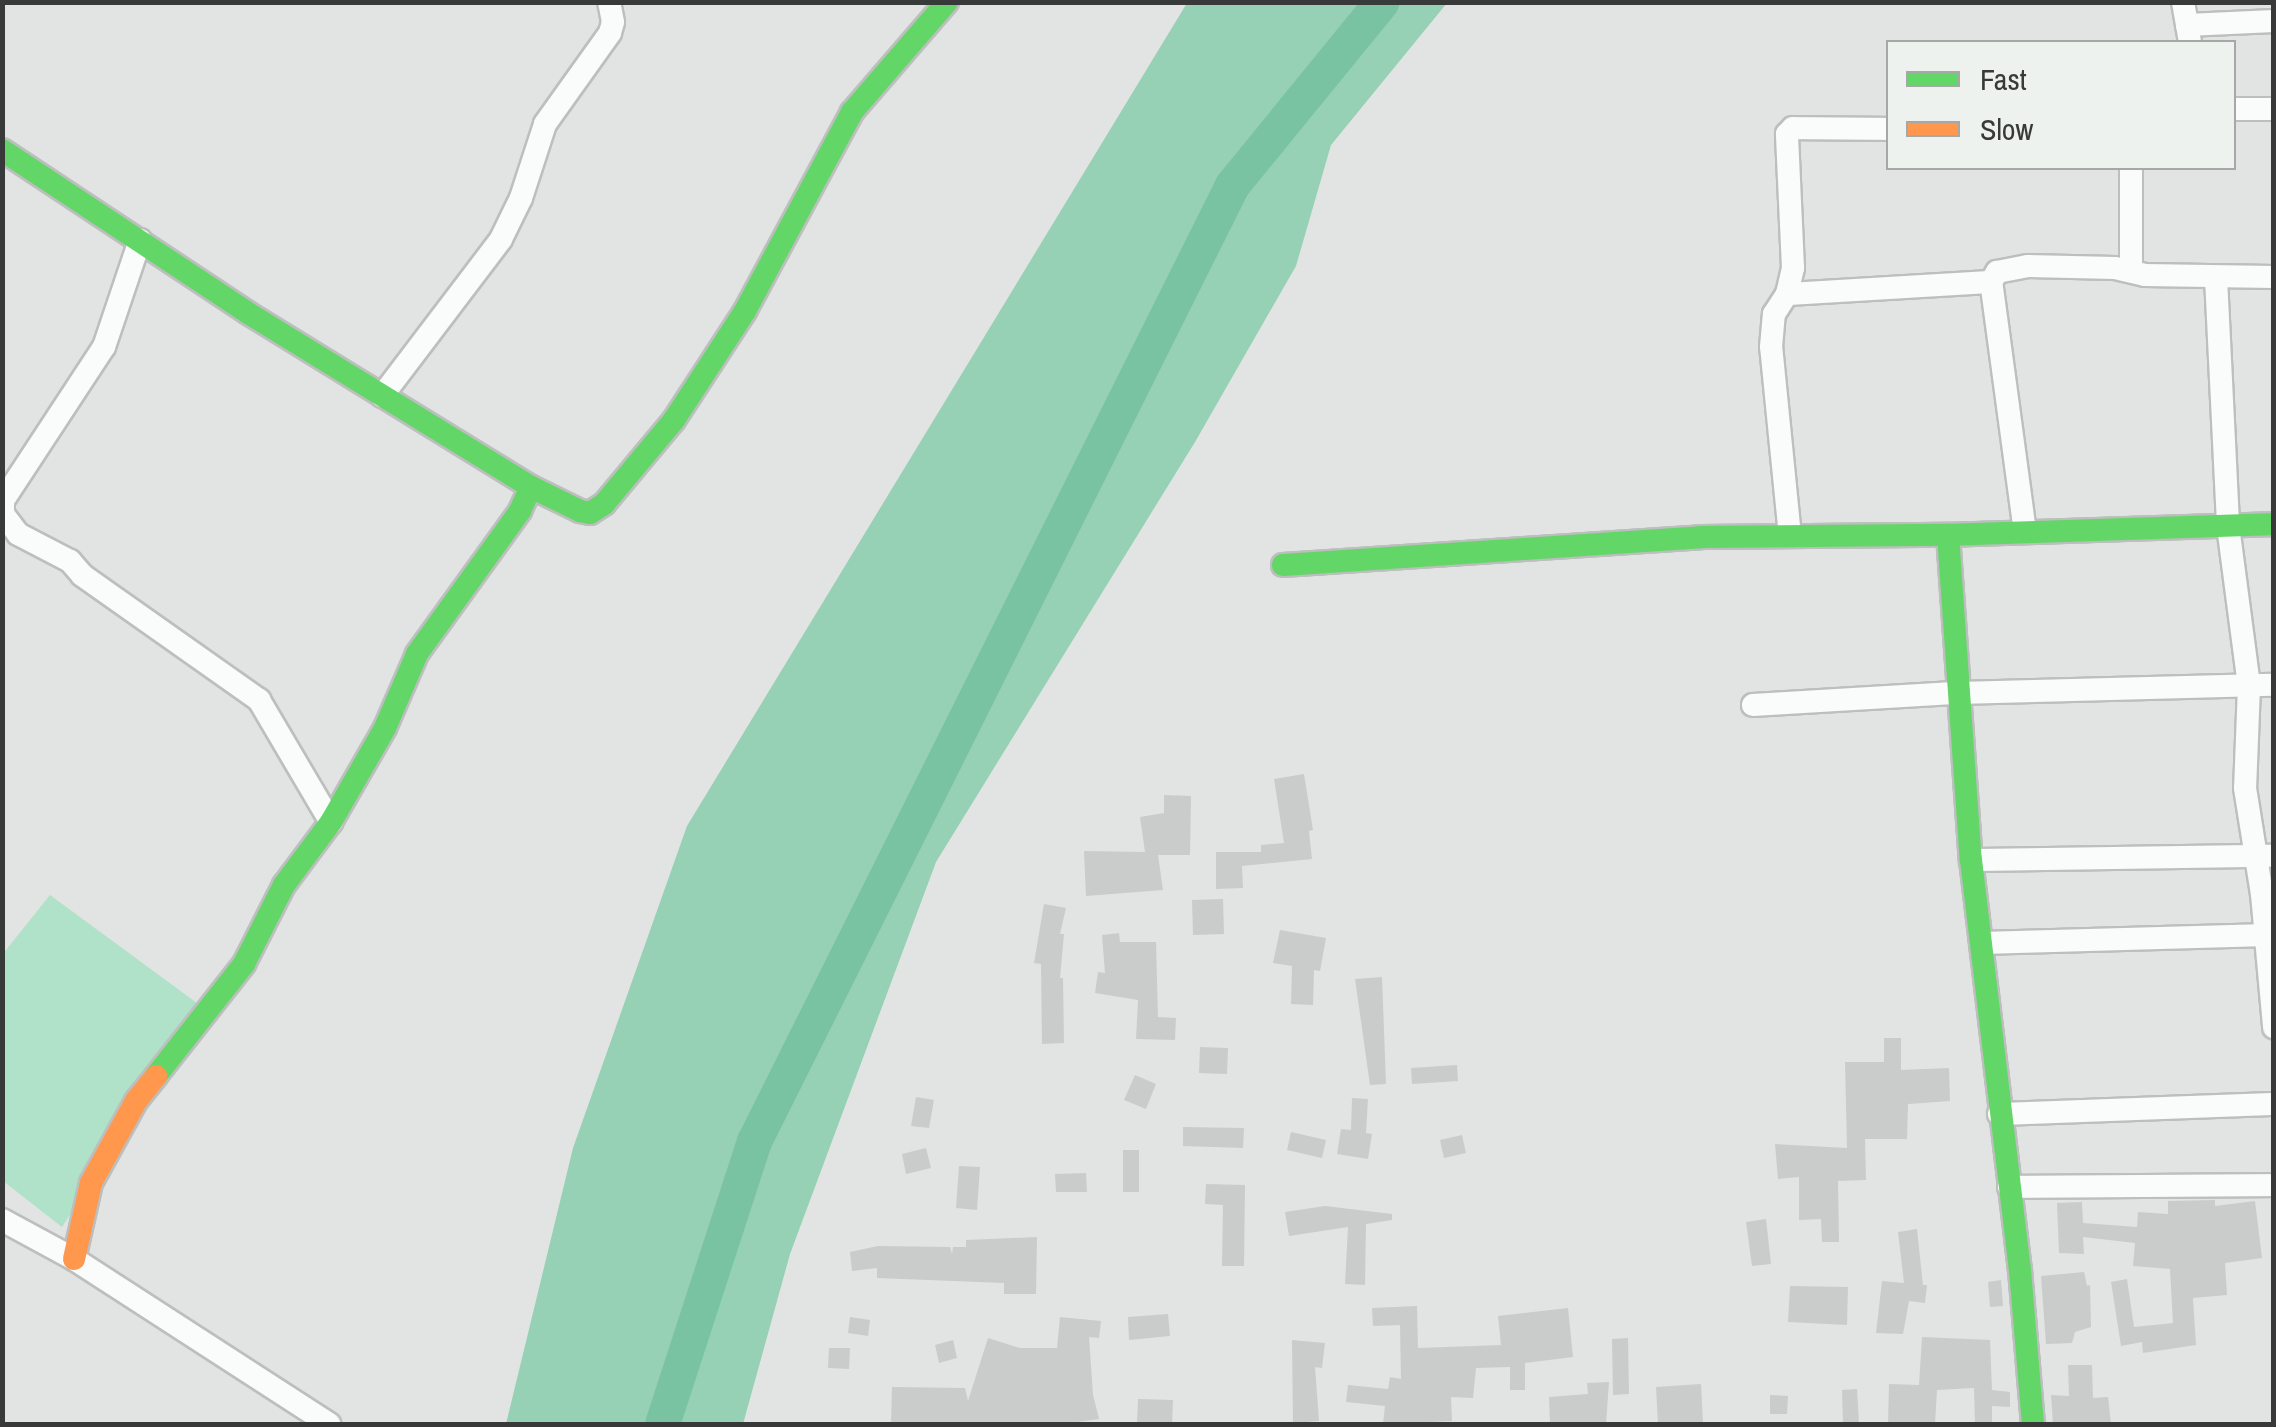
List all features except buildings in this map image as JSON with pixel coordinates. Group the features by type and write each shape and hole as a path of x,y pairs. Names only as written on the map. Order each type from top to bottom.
{"street":[{"path":"382,396 501,239 521,198 545,124 610,33 613,22 609,2"},
{"path":"2,150 382,396 531,487 590,513 604,504 674,420 744,311 852,112 920,39 947,2"},
{"path":"2187,23 2274,21"},
{"path":"2236,109 2274,109"},
{"path":"1790,536 1770,347 1774,314 1787,294 1792,268 1787,134 1793,128 1886,129"},
{"path":"2130,170 2131,270"},
{"path":"140,240 104,347 10,487 2,514 18,534 70,562 82,575 259,700 331,822"},
{"path":"1787,294 1991,282 2005,268 2274,277"},
{"path":"2216,278 2228,526 2249,686 2245,788 2263,856 2274,1027"},
{"path":"1991,282 2025,532"},
{"path":"74,1259 91,1183 136,1101 244,964 284,885 331,822 385,728 417,654 520,511 531,487"},
{"path":"1283,566 1701,536 1948,536 2274,524"},
{"path":"1948,536 1971,860 2033,1424"},
{"path":"1753,704 1958,693 2274,685"},
{"path":"1971,860 2263,856"},
{"path":"1983,943 2266,935"},
{"path":"1998,1114 2274,1104"},
{"path":"2009,1188 2274,1185"},
{"path":"2,1220 74,1259 329,1424"}],"green space":[{"path":"1187,3 1447,3 1331,145 1296,266 1195,442 936,862 790,1254 743,1424 506,1424 573,1148 687,826"},
{"path":"50,895 205,1009 62,1227 3,1181 2,955"}],"waterway":[{"path":"662,1424 754,1141 1232,185 1381,2"}],"traffic: fast":[{"path":"531,487 580,511 590,513 604,504 674,420 745,311 852,112 947,2"},
{"path":"2,150 248,313 531,487 520,511 417,654 385,728 331,822 284,885 244,964 156,1076"},
{"path":"1283,565 1701,537 1948,535 2274,524"},
{"path":"1948,535 1971,860 2020,1270 2033,1424"}],"traffic: slow":[{"path":"74,1259 91,1183 136,1101 156,1076"}]}
